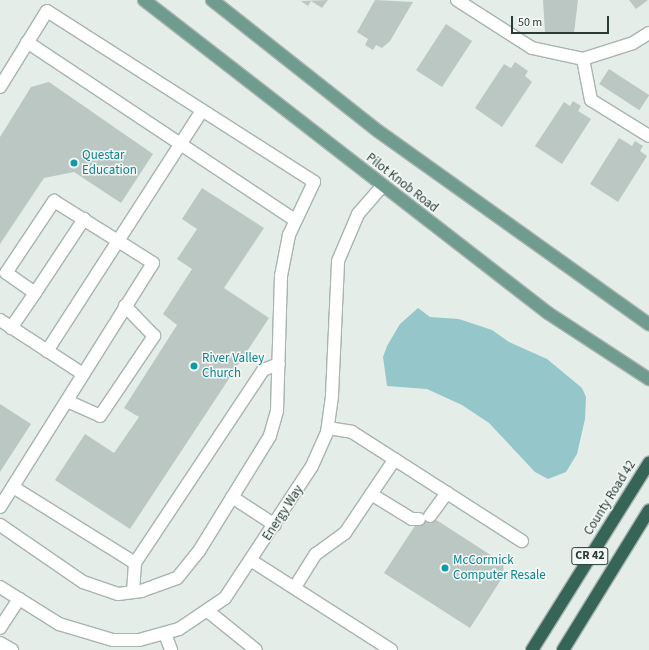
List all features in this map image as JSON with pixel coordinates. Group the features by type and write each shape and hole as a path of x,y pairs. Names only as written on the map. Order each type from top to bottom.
{"highway":[{"name":"County Road 42","path":"532,650 649,462"},
{"name":"CR 42","path":"563,650 649,510"}],"main road":[{"name":"Pilot Knob Road","path":"144,0 382,186 548,313 649,379"},
{"name":"Pilot Knob Road","path":"212,0 378,131 649,324"}],"street":[{"path":"457,0 532,48 583,59 648,37"},
{"path":"0,87 47,11 201,112 314,182 289,235 281,276 277,411 270,436 199,551 177,578 133,592 118,594 83,582 0,525"},
{"path":"27,42 295,220"},
{"path":"583,59 591,100 649,136"},
{"path":"47,351 201,112"},
{"name":"Energy Way","path":"0,587 59,624 98,638 139,640 165,634 209,612 233,589 312,466 328,428 338,261 358,214 382,186"},
{"path":"0,507 153,263 54,201 6,273 35,293"},
{"path":"11,328 84,220"},
{"path":"67,400 100,416 154,336 125,306"},
{"path":"0,320 83,374"},
{"path":"133,592 135,563 263,370 279,364"},
{"path":"328,428 352,432 522,541"},
{"path":"295,587 316,554 345,533 394,459"},
{"path":"13,487 135,563"},
{"path":"371,494 424,518 447,493"},
{"path":"232,497 275,525"},
{"path":"252,561 295,587 391,650"},
{"path":"0,628 19,599"},
{"path":"209,612 256,650"},
{"path":"165,634 170,650"},
{"path":"0,643 12,650"}],"water":[{"path":"418,308 430,317 459,319 492,330 509,342 547,359 582,388 586,397 585,419 577,454 566,472 548,479 535,472 489,423 462,405 427,389 387,386 383,357 387,346 400,324"}],"building":[{"path":"328,0 322,8 311,1 308,6 301,1"},
{"path":"375,0 413,2 390,41 382,48 376,45 373,50 365,45 368,39 357,32"},
{"path":"543,0 578,0 574,33 545,32"},
{"path":"629,0 648,0 636,9"},
{"path":"446,24 472,41 442,87 416,70"},
{"path":"515,62 528,71 525,76 532,82 502,127 475,108 504,64 511,68"},
{"path":"609,69 649,95 639,110 599,84"},
{"name":"Questar Education","path":"49,82 153,154 121,203 74,172 44,178 0,244 0,137 31,87"},
{"path":"573,101 581,106 578,111 591,119 562,164 535,146 564,102 570,106"},
{"path":"619,138 632,146 635,141 643,146 640,151 647,156 618,202 590,184"},
{"name":"River Valley Church","path":"202,188 264,228 224,288 269,318 130,529 55,480 85,434 114,453 139,417 124,408 177,325 163,314 192,269 177,259 197,229 182,219"},
{"path":"0,404 31,424 0,472"},
{"name":"McCormick Computer Resale","path":"424,512 503,563 504,575 470,628 384,573"}],"place":[{"name":"Questar Education","path":"74,163"},
{"name":"River Valley Church","path":"194,366"},
{"name":"McCormick Computer Resale","path":"445,568"}]}
